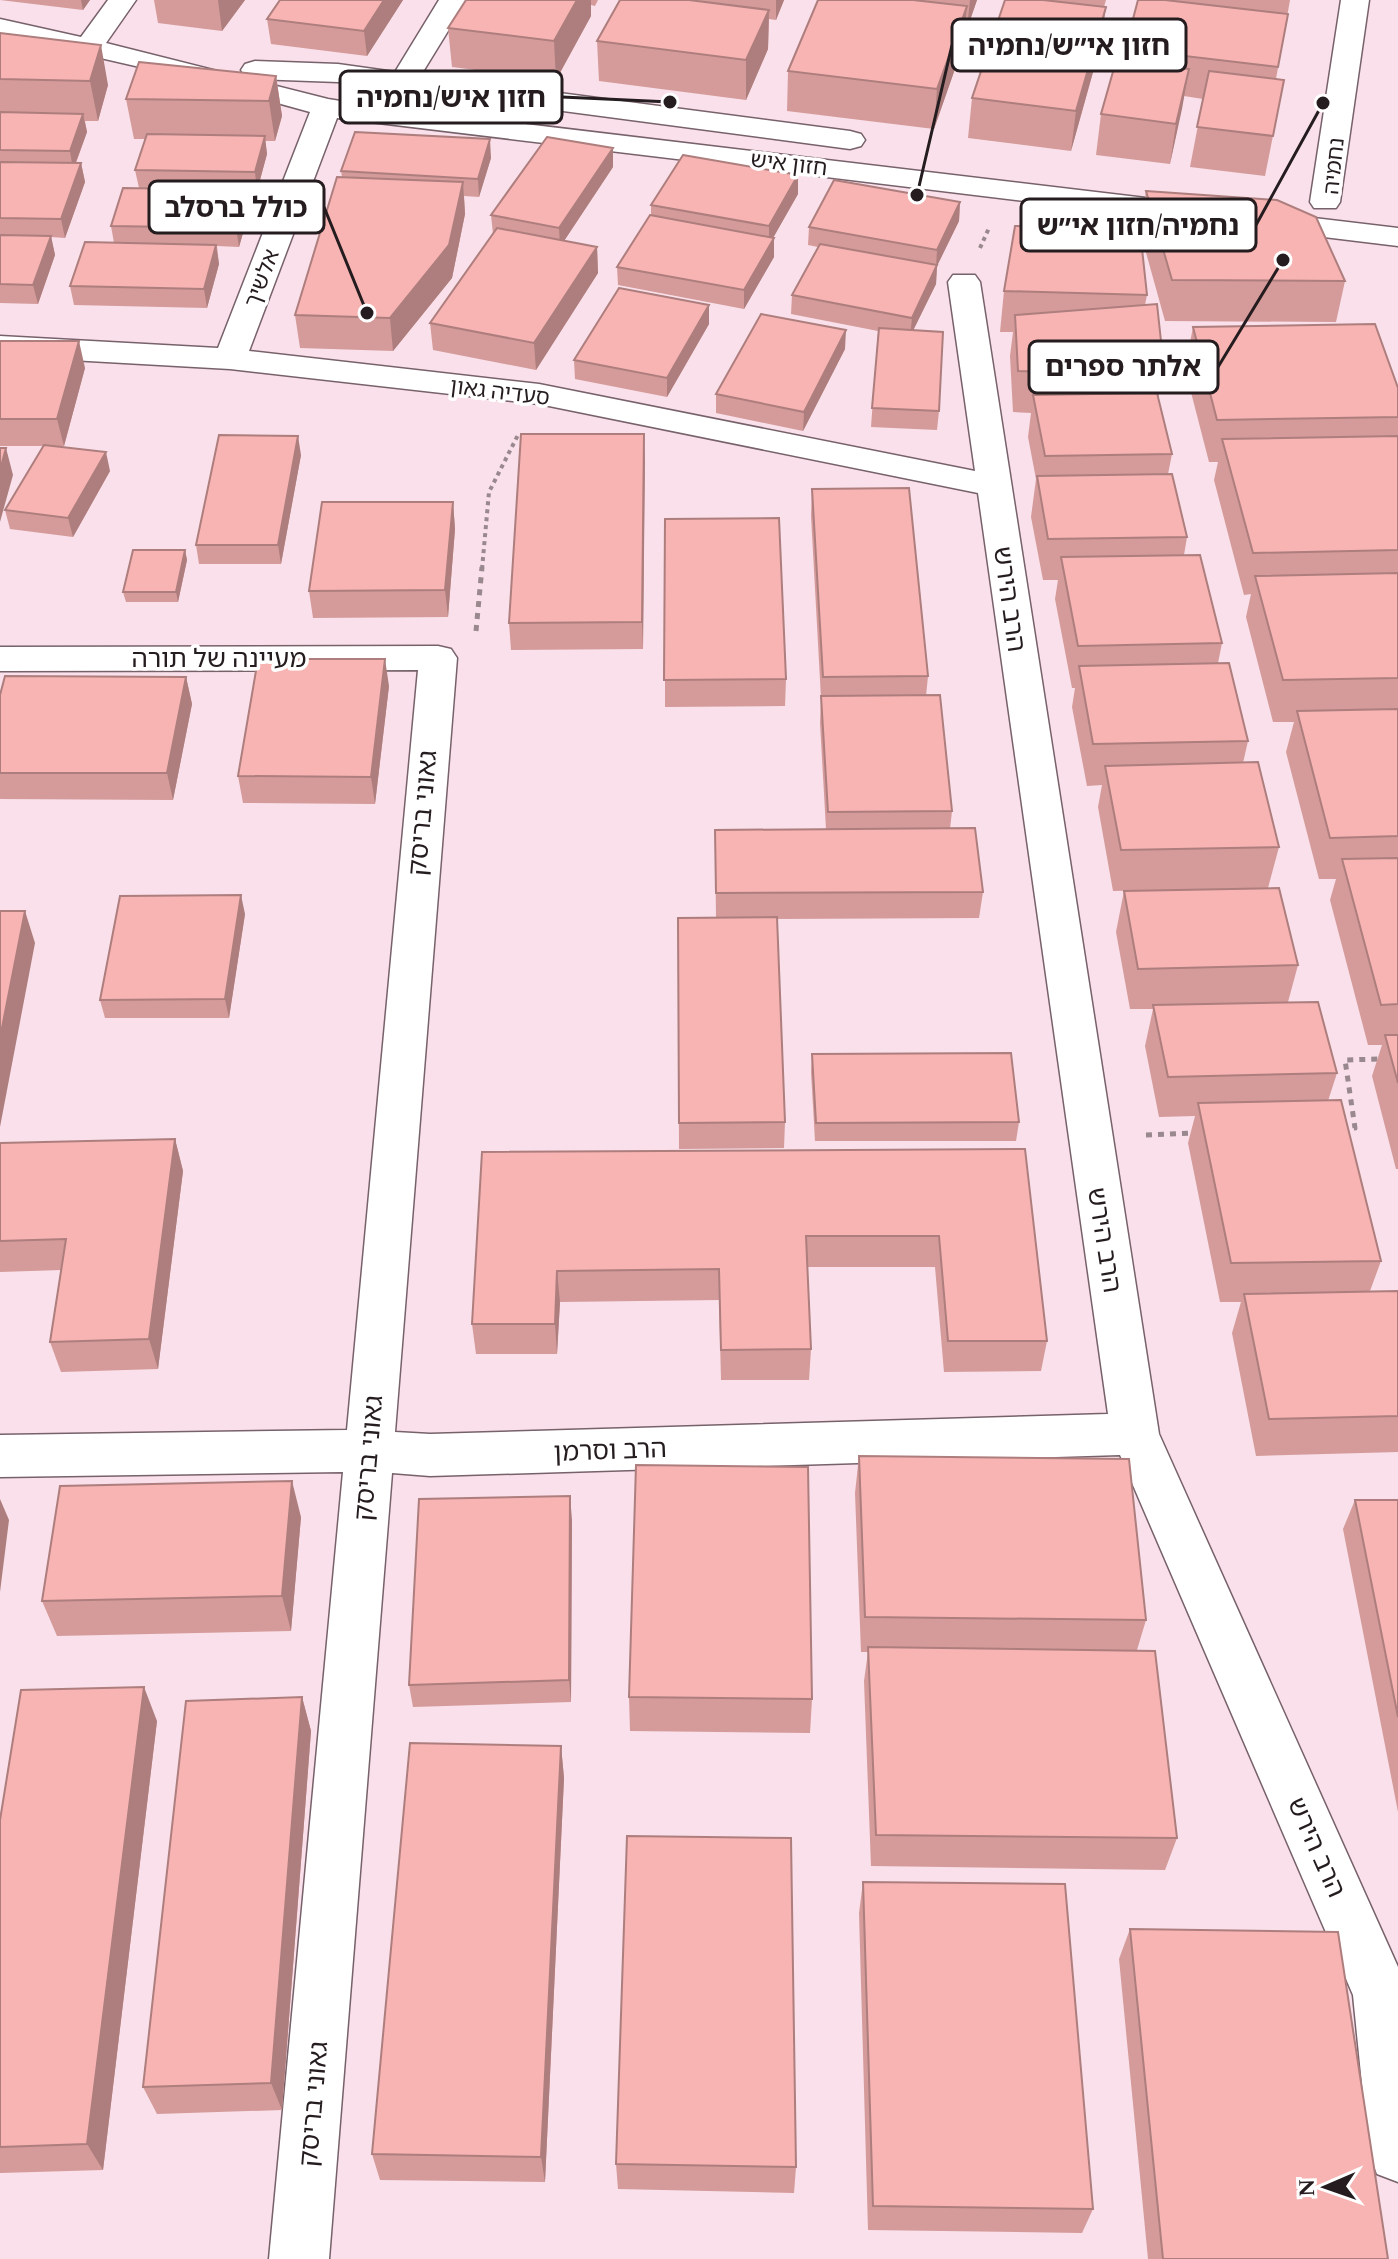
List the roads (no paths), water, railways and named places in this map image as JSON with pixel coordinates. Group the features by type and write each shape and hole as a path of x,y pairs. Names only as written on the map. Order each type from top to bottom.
{"street":[{"path":"88,48 122,0"},
{"path":"382,116 453,0"},
{"name":"נחמיה","path":"1355,0 1325,202 1395,227"},
{"name":"חזון איש","path":"0,27 184,69 326,107 382,116 1008,189 1395,227"},
{"name":"חזון איש","path":"184,69 338,73 886,145"},
{"name":"אלשיך","path":"230,359 326,107"},
{"path":"1122,175 1325,202"},
{"name":"הרב הירש","path":"964,282 1135,1434 1381,1994 1398,2153"},
{"name":"סעדיה גאון","path":"0,346 230,359 539,394 993,485"},
{"name":"מעיינה של תורה","path":"0,659 438,658"},
{"name":"גאוני בריסק","path":"299,2259 438,658"},
{"name":"הרב וסרמן","path":"0,1456 368,1451 430,1455 1135,1434"}],"place":[{"name":"חזון איש/נחמיה","path":"670,102"},
{"name":"נחמיה/חזון אי״ש","path":"1323,103"},
{"name":"חזון אי״ש/נחמיה","path":"917,195"},
{"name":"אלתר ספרים","path":"1283,260"},
{"name":"כולל ברסלב","path":"367,313"}]}
